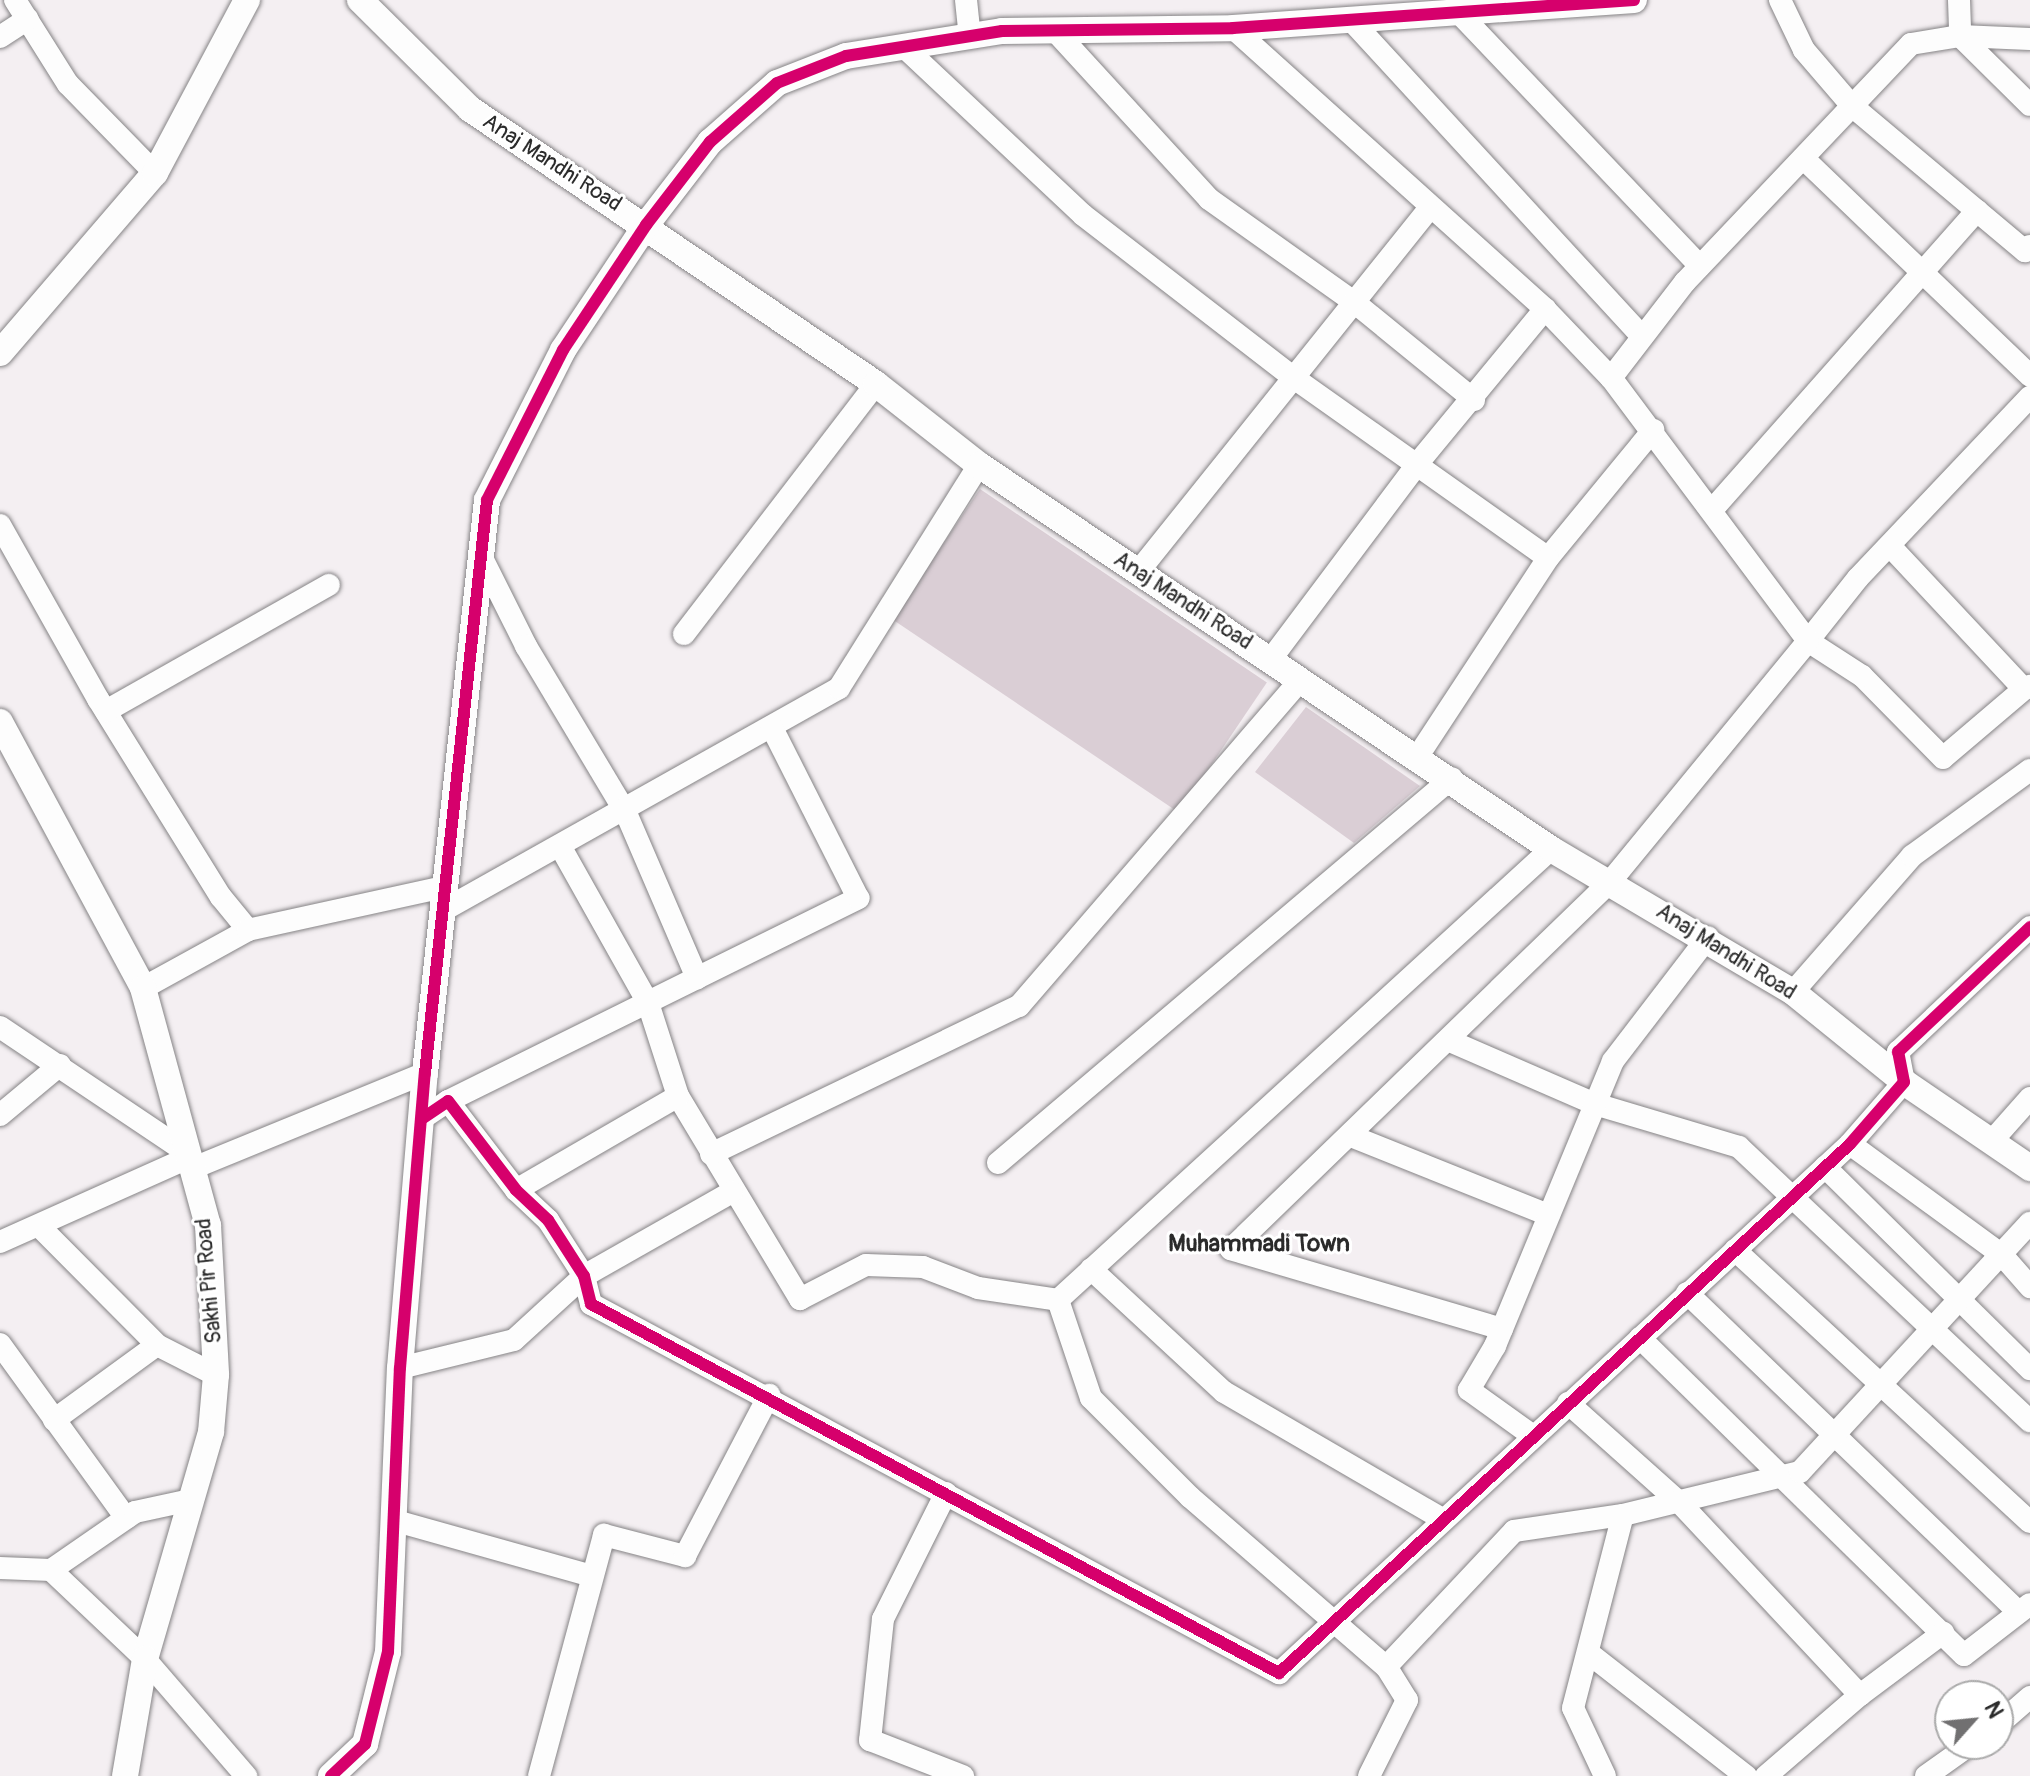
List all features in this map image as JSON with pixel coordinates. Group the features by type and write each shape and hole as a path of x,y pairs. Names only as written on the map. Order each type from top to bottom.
{"street":[{"path":"15,0 68,84 155,173"},
{"path":"3,342 155,173 247,0"},
{"name":"Anaj Mandhi Road","path":"360,0 470,109 646,225 876,384 979,465 1416,759 1452,778 1551,849 1708,937 1793,992 1904,1082 2030,1168"},
{"path":"966,0 970,36"},
{"path":"331,1776 365,1744 388,1652 396,1521 400,1368 425,1073 487,500 563,350 646,225 710,142 777,83 846,56 970,36 1233,28 1351,20 1416,7 1459,13 1634,0"},
{"path":"1780,0 1804,50 1852,106 2028,251"},
{"path":"1959,0 1960,36 2030,105"},
{"path":"1459,13 1700,266"},
{"path":"0,37 28,19"},
{"path":"1351,20 1642,337"},
{"path":"1233,28 1429,209 1545,309 1611,378 1653,430 1808,641 1862,676 1943,758 2027,688 1890,546"},
{"path":"1057,33 1209,199 1354,302 1474,400"},
{"path":"1611,378 1700,266 1911,44 1960,36 2030,39"},
{"path":"903,46 1083,215 1294,378 1548,558"},
{"path":"1803,158 2030,376"},
{"path":"1138,572 1429,209"},
{"path":"1712,510 1977,210"},
{"path":"1271,659 1418,463 1474,400 1545,309"},
{"path":"684,634 876,384"},
{"path":"1502,1329 1231,1249 1450,1041 1610,882 1890,546 2030,397"},
{"path":"1416,759 1548,558 1653,430"},
{"path":"143,988 248,930 442,899 626,813 839,688 979,465"},
{"path":"0,525 106,711 221,897 248,930"},
{"path":"481,556 526,646 626,813 697,978"},
{"path":"106,711 329,585"},
{"path":"711,1154 1019,1006 1300,680"},
{"name":"Sakhi Pir Road","path":"0,722 143,988 208,1225 216,1375 211,1432 186,1501 145,1659 125,1776"},
{"path":"423,1118 448,1101 858,898 772,728"},
{"path":"1793,992 1912,856 2030,770"},
{"path":"998,1163 1452,778"},
{"path":"560,846 648,1003 678,1096 732,1192 800,1299 866,1265 923,1267 978,1288 1058,1300"},
{"path":"1058,1300 1551,849"},
{"path":"448,1101 516,1190 548,1220 584,1276 591,1304 769,1395 1279,1673 1850,1144 1904,1082 1898,1052 2030,927"},
{"path":"1533,1436 1469,1390 1502,1329 1613,1061 1708,937"},
{"path":"0,1027 60,1065 188,1159"},
{"path":"1450,1041 1595,1104 1739,1147 1795,1196 2030,1421"},
{"path":"0,1115 60,1065"},
{"path":"0,1242 40,1227 188,1159 425,1073"},
{"path":"516,1190 678,1096"},
{"path":"1991,1142 2030,1098"},
{"path":"1351,1136 1549,1215"},
{"path":"1850,1144 2002,1255 2030,1287"},
{"path":"1825,1167 2030,1369"},
{"path":"400,1368 514,1340 584,1276 732,1192"},
{"path":"1386,1667 1514,1531 1681,1504 1800,1472 1962,1302 2030,1223"},
{"path":"40,1227 157,1345 216,1375"},
{"path":"1735,1250 2030,1522"},
{"path":"1091,1269 1224,1392 1442,1519"},
{"path":"1640,1338 1964,1655 2024,1608 1836,1436 1687,1293"},
{"path":"1058,1300 1091,1398 1331,1624 1386,1667 1407,1700 1369,1776"},
{"path":"0,1344 126,1518"},
{"path":"54,1420 157,1345"},
{"path":"539,1776 604,1535 685,1556 769,1395"},
{"path":"1568,1403 1681,1504 1860,1695"},
{"path":"946,1493 883,1619 870,1740 963,1776"},
{"path":"0,1568 51,1570 126,1518 186,1501"},
{"path":"1605,1776 1573,1708 1591,1655 1623,1515"},
{"path":"396,1521 592,1576"},
{"path":"51,1570 145,1659 246,1776"},
{"path":"1766,1776 1860,1695 1943,1633"},
{"path":"1591,1655 1746,1776"},
{"path":"2014,1711 2030,1697"},
{"path":"1926,1776 1948,1760"}],"building":[{"path":"980,489 1267,682 1179,813 892,619"},
{"path":"1306,707 1420,786 1354,843 1255,772"}],"cycle path":[{"path":"331,1776 365,1744 388,1652 400,1368 425,1073 487,500 563,350 646,225 710,142 777,83 846,56 1002,31 1233,28 1634,0"},
{"path":"423,1118 448,1101 516,1190 548,1220 584,1276 591,1304 1279,1673 1850,1144 1904,1082 1898,1052 2030,927"}],"district":[{"name":"Muhammadi Town","path":"1259,1244"}]}
